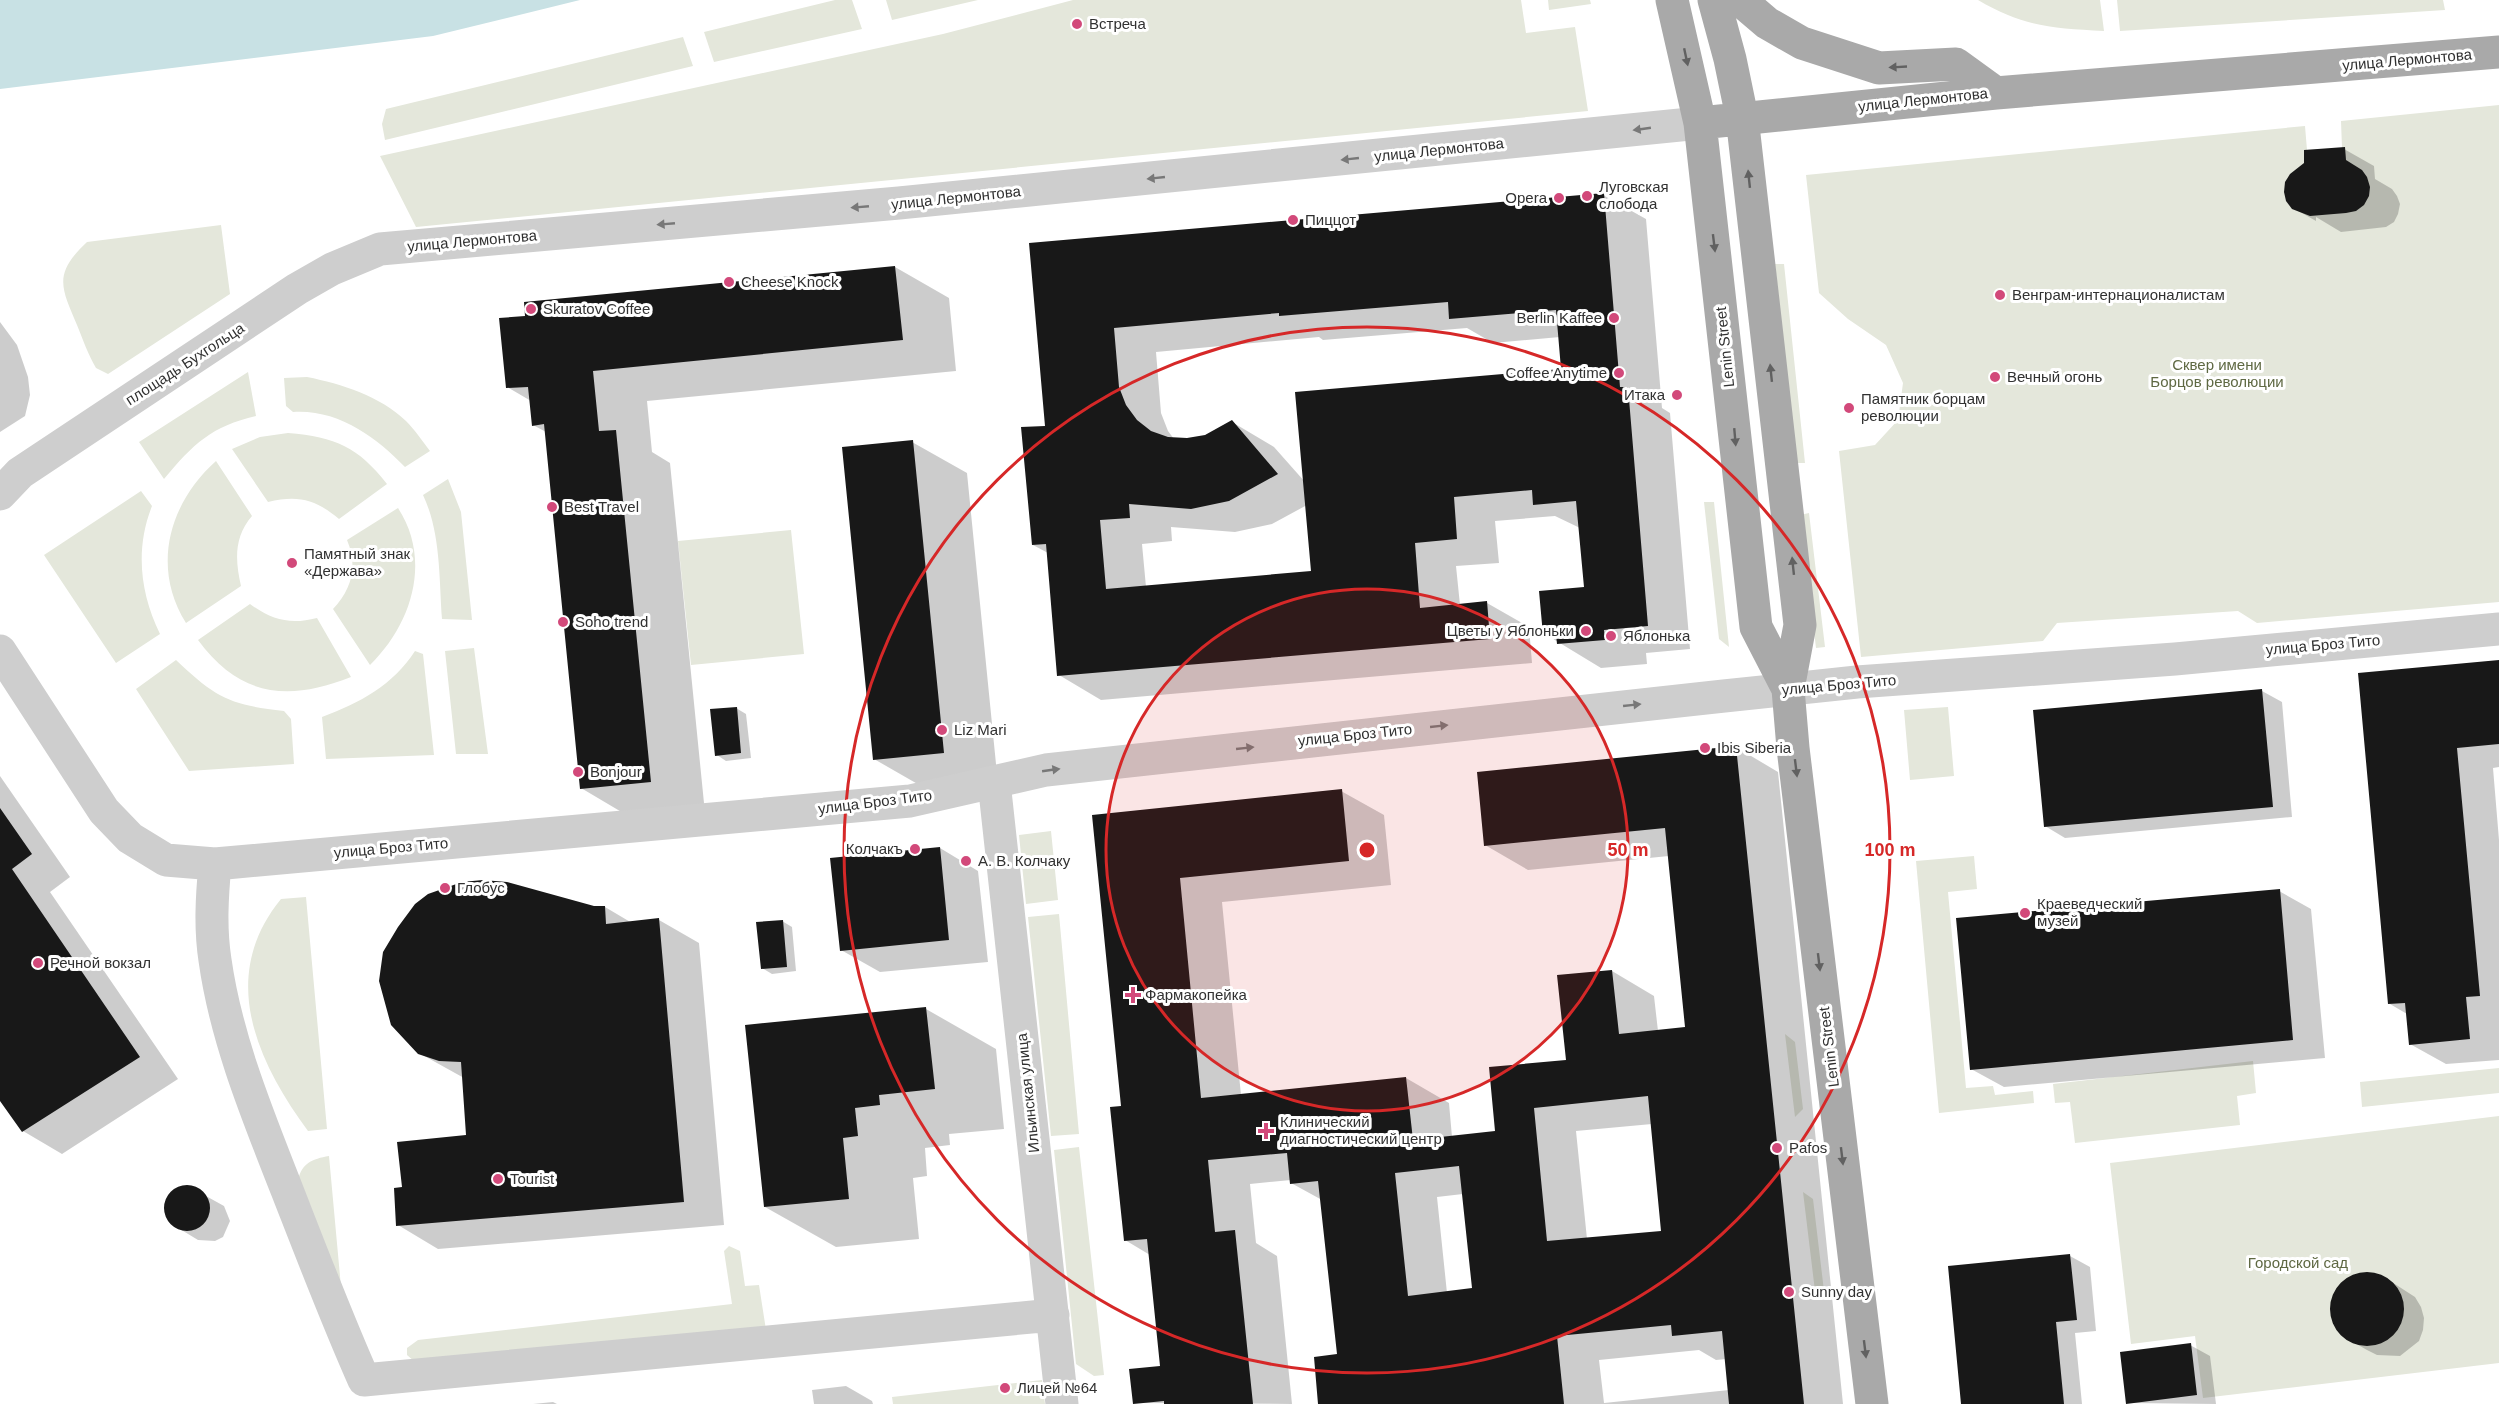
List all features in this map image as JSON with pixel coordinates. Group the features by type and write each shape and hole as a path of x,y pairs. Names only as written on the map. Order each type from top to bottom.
{"main road":[{"name":"Lenin Street","path":"1672,0 1700,123 1756,627 1788,689"},
{"name":"Lenin Street","path":"1714,0 1730,59 1742,117 1800,625 1788,689 1872,1404"},
{"path":"1740,0 1767,23 1802,43 1879,68 1956,64 1996,93"},
{"name":"улица Лермонтова","path":"1700,123 1996,93 2499,52"}],"street":[{"name":"улица Лермонтова","path":"380,249 899,203 1700,123"},
{"name":"площадь Бухгольца","path":"0,494 20,473 297,289 332,269 380,249"},
{"name":"улица Броз Тито","path":"215,864 910,801 1046,770 1788,689 2175,659 2499,629"},
{"path":"0,651 104,811 130,838 166,860 215,864 211,906 214,958 226,1019 271,1148 341,1331 364,1380 1053,1315"},
{"name":"Ильинская улица","path":"994,782 1062,1399"}],"green space":[{"path":"835,0 852,0 862,29 714,62 704,32"},
{"path":"886,0 978,0 892,20"},
{"path":"1073,0 1521,0 1526,33 1575,27 1588,111 416,227 380,156 943,34"},
{"path":"1548,0 1590,0 1591,4 1549,10"},
{"path":"1978,0 2100,0 2104,31 2039,25 2010,16"},
{"path":"2117,0 2443,0 2445,10 2120,31"},
{"path":"683,37 693,66 385,140 382,124 386,109"},
{"name":"Сквер имени Борцов революции","path":"2499,105 2499,602 2257,623 2238,611 2057,623 2043,641 1861,657 1839,451 1875,445 1898,420 1903,383 1886,345 1848,319 1819,293 1806,175 2305,126 2307,150 2342,148 2341,121"},
{"path":"221,225 230,294 108,374 96,368 64,290 65,272 76,253 87,242"},
{"path":"1775,264 1784,264 1805,463 1796,463"},
{"path":"248,372 256,416 227,425 204,438 164,479 139,442"},
{"path":"307,377 360,392 396,412 416,432 430,451 405,467 382,445 341,420 310,412 293,412 286,406 284,378"},
{"path":"288,433 320,437 345,446 366,461 387,484 339,519 322,507 306,500 288,499 268,502 232,449 260,437"},
{"path":"216,461 252,516 239,541 237,558 241,586 186,623 175,602 169,580 170,537 187,496"},
{"path":"448,479 461,512 472,620 442,619 436,540 423,495"},
{"path":"141,491 152,506 143,538 144,587 160,634 116,663 44,555"},
{"path":"1704,502 1714,502 1729,647 1719,639"},
{"path":"398,508 408,528 414,549 415,570 412,591 397,630 385,649 370,665 333,609 345,593 351,577 352,559 347,540"},
{"path":"1809,513 1825,647 1816,648 1800,515"},
{"path":"791,530 804,654 691,665 678,541"},
{"path":"250,604 282,620 298,621 317,618 351,677 306,690 286,691 267,689 248,683 231,673 214,659 198,640"},
{"path":"474,648 488,754 456,754 445,651"},
{"path":"415,651 423,654 434,755 326,759 322,717 374,692 397,674"},
{"path":"176,660 202,683 225,698 250,706 284,711 291,719 294,764 189,771 136,689"},
{"path":"1948,707 1954,776 1910,780 1904,710"},
{"path":"1051,831 1058,900 1026,904 1019,835"},
{"path":"1974,856 1977,889 1948,892 1966,1088 1993,1086 1995,1095 2033,1091 2034,1103 1939,1113 1916,861"},
{"path":"306,897 327,1129 308,1131 273,1076 260,1047 251,1017 248,988 251,958 262,928 281,899"},
{"path":"1059,914 1079,1134 1051,1136 1028,917"},
{"path":"1785,1034 1795,1042 1803,1109 1795,1117"},
{"path":"2253,1061 2256,1093 2237,1096 2240,1125 2075,1143 2070,1102 2055,1103 2053,1084"},
{"path":"2499,1068 2499,1093 2362,1107 2360,1082"},
{"name":"Городской сад","path":"2499,1116 2499,1363 2203,1398 2195,1336 2131,1344 2110,1163"},
{"path":"1079,1147 1104,1375 1094,1376 1076,1364 1054,1150"},
{"path":"329,1156 341,1287 298,1180 305,1166"},
{"path":"1803,1192 1813,1199 1824,1291 1815,1291"},
{"path":"729,1246 740,1251 745,1286 759,1285 766,1330 415,1362 407,1355 407,1348 418,1340 732,1304 724,1251"},
{"name":"Лицей №64","path":"1042,1380 1045,1404 893,1404 892,1397"}],"water":[{"path":"0,0 580,0 433,36 0,89"}],"building":[{"path":"2345,147 2346,160 2362,170 2367,177 2370,187 2369,196 2364,205 2356,211 2310,216 2292,209 2286,201 2285,182 2290,174 2304,163 2304,150"},
{"path":"1604,193 1620,387 1628,387 1648,626 1604,630 1605,640 1557,644 1556,634 1543,635 1539,591 1584,587 1576,501 1533,505 1532,490 1454,497 1457,539 1415,543 1420,608 1487,601 1490,639 1057,676 1046,544 1032,545 1021,427 1045,426 1029,243","holes":["1448,302 1449,319 1556,310 1561,369 1295,392 1311,571 1106,589 1100,520 1130,518 1129,504 1191,509 1229,501 1278,474 1232,420 1205,435 1187,438 1168,437 1151,431 1137,420 1126,405 1119,387 1114,328 1279,313 1279,316"]},
{"path":"895,266 903,340 593,371 599,431 616,430 651,782 580,789 544,424 532,426 528,387 506,388 499,318 525,316 524,302"},
{"path":"913,440 944,753 873,760 842,447"},
{"path":"2499,660 2499,744 2457,748 2480,996 2466,997 2470,1039 2409,1045 2405,1003 2388,1004 2358,673"},
{"path":"2262,689 2273,807 2044,827 2033,710"},
{"path":"737,707 741,753 715,756 710,709"},
{"path":"1736,746 1804,1404 1729,1404 1722,1331 1672,1336 1671,1325 1557,1336 1564,1404 1318,1404 1314,1357 1337,1354 1318,1181 1290,1184 1287,1153 1208,1160 1215,1232 1235,1230 1253,1404 1164,1404 1164,1401 1133,1404 1129,1369 1160,1366 1147,1239 1124,1241 1110,1107 1121,1106 1092,815 1342,789 1349,861 1180,878 1201,1098 1406,1077 1413,1140 1495,1131 1489,1067 1566,1060 1557,975 1612,970 1619,1034 1685,1027 1665,828 1484,846 1477,772","holes":["1648,1096 1661,1231 1547,1241 1534,1108","1459,1166 1472,1288 1408,1296 1395,1173"]},
{"name":"Речной вокзал","path":"0,808 32,854 12,869 140,1057 22,1132 0,1101"},
{"path":"940,847 949,940 840,951 830,858"},
{"path":"483,880 507,882 594,906 605,906 606,924 659,918 684,1202 396,1226 394,1188 402,1187 397,1142 466,1135 461,1062 439,1061 418,1054 391,1025 379,981 383,952 415,904 428,894 462,882"},
{"path":"2280,889 2293,1040 1970,1070 1956,918"},
{"path":"783,920 787,967 761,969 756,922"},
{"path":"926,1007 935,1089 879,1095 880,1105 855,1108 858,1136 843,1138 849,1199 764,1207 745,1025"},
{"path":"192,1185 204,1191 209,1199 209,1217 204,1225 196,1230 182,1231 170,1225 165,1217 164,1203 170,1191 178,1186"},
{"path":"2070,1254 2077,1320 2056,1322 2064,1404 1961,1404 1948,1266"},
{"path":"2367,1272 2388,1278 2398,1288 2404,1309 2398,1330 2388,1340 2367,1346 2346,1340 2336,1330 2330,1309 2336,1288 2346,1278"},
{"path":"2191,1343 2197,1395 2126,1404 2120,1352"}],"place":[{"name":"Встреча","path":"1077,24"},
{"name":"Луговская слобода","path":"1587,196"},
{"name":"Opera","path":"1559,198"},
{"name":"Пиццот","path":"1293,220"},
{"name":"Cheese Knock","path":"729,282"},
{"name":"Венграм-интернационалистам","path":"2000,295"},
{"name":"Skuratov Coffee","path":"531,309"},
{"name":"Berlin Kaffee","path":"1614,318"},
{"name":"Coffee Anytime","path":"1619,373"},
{"name":"Вечный огонь","path":"1995,377"},
{"name":"Итака","path":"1677,395"},
{"name":"Памятник борцам революции","path":"1849,408"},
{"name":"Best Travel","path":"552,507"},
{"name":"Памятный знак «Держава»","path":"292,563"},
{"name":"Soho trend","path":"563,622"},
{"name":"Цветы у Яблоньки","path":"1586,631"},
{"name":"Яблонька","path":"1611,636"},
{"name":"Liz Mari","path":"942,730"},
{"name":"Ibis Siberia","path":"1705,748"},
{"name":"Bonjour","path":"578,772"},
{"name":"Колчакъ","path":"915,849"},
{"name":"А. В. Колчаку","path":"966,861"},
{"name":"Глобус","path":"445,888"},
{"name":"Краеведческий музей","path":"2025,913"},
{"name":"Речной вокзал","path":"38,963"},
{"name":"Фармакопейка","path":"1133,995"},
{"name":"Клинический диагностический центр","path":"1266,1131"},
{"name":"Pafos","path":"1777,1148"},
{"name":"Tourist","path":"498,1179"},
{"name":"Sunny day","path":"1789,1292"},
{"name":"Лицей №64","path":"1005,1388"}]}
